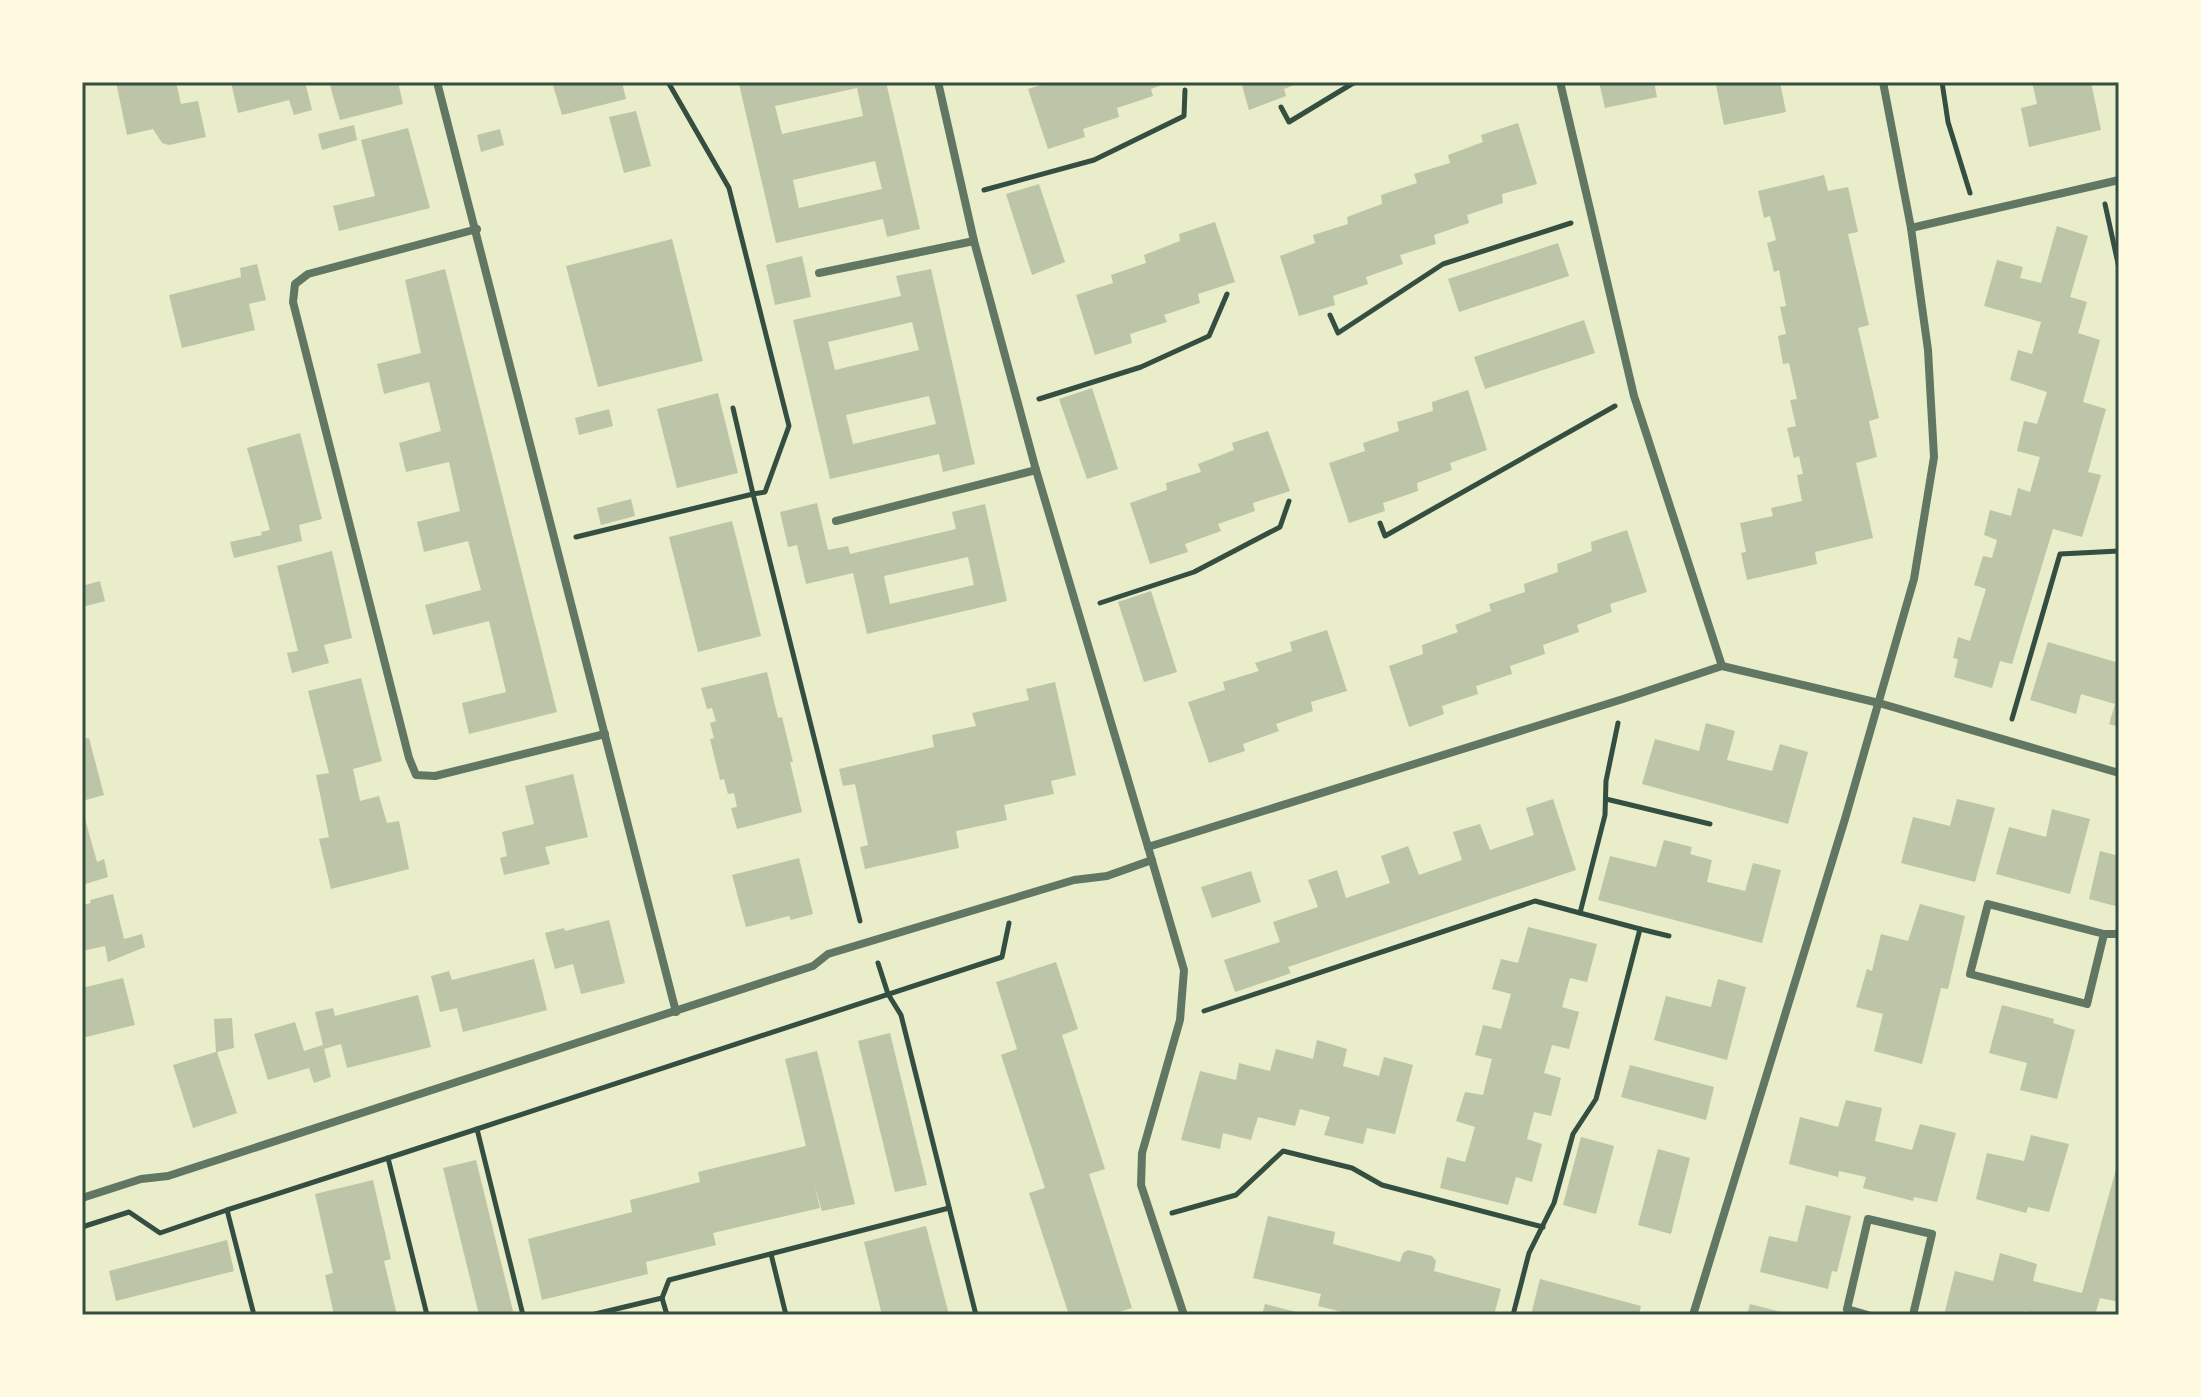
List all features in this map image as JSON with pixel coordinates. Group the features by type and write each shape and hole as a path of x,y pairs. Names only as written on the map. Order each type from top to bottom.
{"street":[{"path":"437,82 676,1012"},
{"path":"938,82 974,241 1036,470 1080,610 1184,970 1180,1020 1142,1153 1141,1185 1184,1315"},
{"path":"1560,82 1634,396 1722,666"},
{"path":"1693,1315 1914,579 1934,457 1928,350 1911,228 1883,82"},
{"path":"1911,228 2119,180"},
{"path":"477,229 308,274 295,284 293,302 409,758 416,775 435,776 605,734"},
{"path":"819,273 974,241"},
{"path":"836,521 1036,470"},
{"path":"1148,847 1722,666 1879,703 2119,773"},
{"path":"82,1198 141,1179 168,1176 676,1012 813,966 828,954 1074,880 1107,876 1152,860"},
{"path":"2104,934 2087,1004 1970,974 1988,904 2104,934 2119,934"},
{"path":"1868,1315 1847,1309 1868,1219 1932,1234 1913,1315"}],"path":[{"path":"556,542 765,492 789,426 729,188 668,82"},
{"path":"1281,107 1289,122 1355,82"},
{"path":"1942,82 1948,122 1975,212"},
{"path":"964,196 1094,160 1184,116 1185,90"},
{"path":"2101,184 2119,268"},
{"path":"1330,315 1338,333 1443,264 1591,216"},
{"path":"1019,406 1141,367 1209,336 1227,294"},
{"path":"1380,523 1385,536 1634,396"},
{"path":"733,408 859,920 871,941 888,994 901,1015 976,1315"},
{"path":"1080,610 1194,572 1280,527 1289,501"},
{"path":"2006,739 2060,554 2119,551"},
{"path":"1580,913 1605,815 1606,781 1623,699"},
{"path":"1606,799 1710,824"},
{"path":"82,1227 129,1212 160,1233 1002,957 1011,916 1006,901"},
{"path":"1180,1020 1535,901 1669,936"},
{"path":"1513,1315 1529,1253 1554,1203 1573,1134 1596,1099 1640,929"},
{"path":"477,1129 523,1315"},
{"path":"1152,1219 1236,1195 1283,1151 1352,1168 1382,1185 1543,1227"},
{"path":"388,1158 427,1315"},
{"path":"667,1315 662,1298 669,1280 949,1208"},
{"path":"227,1210 254,1315"},
{"path":"771,1254 786,1315"},
{"path":"591,1315 662,1298"}],"building":[{"path":"116,82 176,82 181,104 198,101 206,137 169,145 162,143 153,129 127,135"},
{"path":"231,82 305,82 312,110 294,115 289,100 238,113"},
{"path":"329,82 398,82 403,104 340,120"},
{"path":"552,82 622,82 626,99 562,115"},
{"path":"886,82 920,229 887,237 883,219 776,243 739,84","holes":["857,88 863,116 782,134 775,106","875,161 882,189 799,208 793,180"]},
{"path":"1051,82 1170,82 1151,89 1153,96 1117,108 1119,117 1083,129 1085,137 1048,149 1028,89"},
{"path":"1241,82 1301,82 1284,89 1286,96 1249,110"},
{"path":"1599,82 1654,82 1657,97 1605,108"},
{"path":"1728,82 1780,82 1786,112 1724,125 1716,85"},
{"path":"2032,82 2091,82 2101,130 2029,147 2021,108 2037,104"},
{"path":"636,111 651,166 624,173 609,117"},
{"path":"1518,123 1537,184 1502,194 1503,203 1467,215 1469,223 1434,235 1436,244 1400,255 1403,264 1366,277 1368,284 1333,296 1335,305 1299,316 1280,256 1315,243 1313,235 1348,224 1347,217 1382,204 1381,195 1417,183 1414,174 1450,163 1448,155 1483,142 1481,135"},
{"path":"354,125 357,140 322,150 318,134"},
{"path":"408,128 430,208 339,231 333,206 375,196 361,140"},
{"path":"500,129 504,145 481,152 477,135"},
{"path":"1824,175 1828,191 1848,187 1858,232 1848,234 1869,325 1858,328 1879,418 1869,421 1877,457 1856,463 1873,538 1815,552 1817,564 1747,580 1741,553 1746,552 1740,523 1773,516 1771,508 1802,501 1797,475 1803,474 1799,456 1794,458 1787,428 1796,426 1790,400 1797,399 1789,363 1783,364 1778,336 1786,334 1780,307 1786,306 1779,270 1774,272 1767,243 1776,240 1770,216 1764,218 1758,191"},
{"path":"1039,184 1065,262 1032,275 1006,194"},
{"path":"1215,222 1235,282 1198,294 1200,303 1164,315 1167,322 1130,334 1132,343 1095,355 1076,295 1113,283 1111,275 1146,263 1144,255 1180,241 1179,234"},
{"path":"2057,226 2088,236 2070,297 2087,302 2078,333 2100,340 2083,402 2106,409 2088,472 2101,475 2082,537 2053,529 2012,664 2000,661 1992,688 1954,677 1958,659 1953,658 1958,637 1970,641 1986,589 1974,585 1983,556 1992,558 1997,540 1984,535 1990,510 2011,516 2018,488 2030,492 2040,457 2017,451 2024,421 2037,424 2047,392 2010,380 2018,350 2032,354 2041,322 1984,306 1997,260 2023,267 2020,278 2041,283"},
{"path":"672,239 703,361 598,387 566,266"},
{"path":"1558,243 1569,276 1459,312 1448,279"},
{"path":"802,256 811,297 775,305 766,265"},
{"path":"257,264 266,300 249,304 255,330 182,348 169,295 241,277 240,268"},
{"path":"445,269 557,712 469,734 462,703 506,692 489,621 433,635 425,605 481,590 468,541 424,552 417,522 460,511 449,462 406,472 399,443 441,431 429,382 384,394 377,364 421,353 405,280"},
{"path":"931,269 975,464 943,472 939,454 830,479 793,320 901,296 896,276","holes":["912,322 919,350 835,370 828,342","929,396 936,424 853,444 846,415"]},
{"path":"1584,320 1595,353 1485,389 1474,357"},
{"path":"1092,388 1118,469 1087,479 1059,399"},
{"path":"1468,390 1487,450 1450,463 1452,470 1417,483 1418,491 1383,503 1385,511 1349,523 1329,463 1365,451 1363,443 1399,431 1397,422 1433,411 1432,402"},
{"path":"718,393 738,473 677,488 657,409"},
{"path":"609,409 613,426 579,435 575,418"},
{"path":"1268,431 1290,491 1253,503 1255,511 1218,524 1221,531 1185,544 1188,552 1150,564 1130,503 1167,490 1166,483 1201,472 1198,464 1234,450 1232,443"},
{"path":"300,433 322,519 299,525 302,541 234,558 230,542 262,535 261,532 270,530 247,448"},
{"path":"631,499 635,516 601,525 597,508"},
{"path":"817,503 828,550 848,546 850,554 956,529 952,512 985,504 1007,601 867,634 853,573 806,584 797,545 788,547 780,512","holes":["968,557 974,585 890,604 884,576"]},
{"path":"732,521 761,636 698,652 669,537"},
{"path":"1627,530 1647,592 1610,604 1612,612 1577,625 1579,632 1543,645 1545,654 1510,666 1512,674 1476,686 1478,694 1442,706 1444,714 1409,727 1389,666 1423,654 1422,645 1458,632 1455,625 1491,611 1489,604 1525,592 1524,584 1558,572 1557,564 1592,551 1591,542"},
{"path":"332,551 352,638 324,645 329,663 292,673 287,653 298,651 277,566"},
{"path":"100,581 105,601 82,607 82,586"},
{"path":"1151,591 1177,672 1144,682 1118,602"},
{"path":"1327,630 1347,691 1311,702 1313,711 1276,724 1279,731 1243,744 1245,751 1209,763 1188,702 1225,690 1223,682 1259,671 1255,663 1292,651 1290,642"},
{"path":"2048,642 2119,663 2119,727 2109,724 2115,704 2081,694 2076,714 2030,700"},
{"path":"767,672 778,718 782,717 802,812 737,829 731,808 737,807 734,793 728,794 724,779 720,780 710,739 714,738 710,723 716,721 712,708 707,709 701,688"},
{"path":"361,678 382,761 353,769 360,801 379,796 387,823 399,821 409,869 331,889 319,839 329,837 316,775 329,773 308,691"},
{"path":"1055,682 1076,775 1051,781 1054,794 1004,805 1007,820 956,831 959,848 865,869 860,847 868,845 855,784 843,786 839,769 934,747 932,735 976,726 972,713 1029,700 1026,689"},
{"path":"1706,723 1735,731 1727,760 1772,771 1780,744 1808,752 1788,824 1642,784 1655,739 1699,751"},
{"path":"89,738 104,795 82,801 82,739"},
{"path":"573,774 588,837 545,847 550,864 504,875 500,858 507,856 502,832 534,824 525,786"},
{"path":"1553,799 1576,870 1288,967 1291,973 1235,992 1224,960 1280,942 1273,922 1318,907 1308,880 1337,870 1346,898 1390,883 1381,856 1408,846 1419,875 1462,860 1453,832 1480,824 1490,850 1534,835 1526,808"},
{"path":"1957,799 1995,808 1975,882 1901,863 1913,817 1950,826"},
{"path":"2052,809 2090,819 2070,894 1996,874 2009,827 2046,837"},
{"path":"82,819 85,819 97,862 104,859 108,877 82,885"},
{"path":"1664,840 1692,847 1690,854 1712,860 1707,882 1745,891 1753,863 1781,870 1762,943 1598,900 1610,856 1656,867"},
{"path":"2100,851 2119,856 2119,907 2089,899"},
{"path":"799,858 813,914 791,920 789,916 746,927 732,875"},
{"path":"1251,871 1261,902 1212,918 1201,887"},
{"path":"113,894 124,939 142,934 145,947 108,962 105,946 82,951 82,905"},
{"path":"1920,904 1965,916 1948,989 1941,988 1922,1064 1874,1051 1883,1014 1856,1007 1867,969 1872,971 1881,934 1908,941"},
{"path":"609,920 625,983 581,994 573,964 555,969 545,933"},
{"path":"1528,927 1597,944 1587,982 1570,978 1562,1007 1579,1012 1569,1049 1552,1045 1544,1073 1561,1078 1551,1116 1534,1112 1527,1139 1542,1144 1532,1182 1516,1177 1508,1205 1440,1188 1447,1157 1465,1162 1475,1127 1456,1121 1465,1092 1483,1095 1492,1059 1475,1055 1483,1025 1501,1029 1511,994 1492,989 1501,959 1518,963"},
{"path":"534,959 547,1010 463,1032 457,1008 440,1012 431,976 449,971 452,980"},
{"path":"1056,962 1078,1029 1062,1035 1105,1169 1089,1174 1132,1308 1109,1315 1069,1315 1029,1193 1045,1188 1001,1055 1017,1049 996,982"},
{"path":"123,978 135,1025 82,1038 82,988"},
{"path":"1718,979 1746,987 1727,1060 1654,1040 1666,996 1711,1007"},
{"path":"418,995 431,1047 347,1068 341,1044 324,1049 331,1077 314,1083 309,1068 268,1080 254,1034 295,1022 304,1051 323,1045 315,1012 333,1008 335,1016"},
{"path":"2002,1005 2054,1019 2053,1023 2075,1030 2057,1099 2020,1090 2027,1063 1989,1053"},
{"path":"232,1018 234,1048 217,1052 237,1113 193,1128 173,1065 216,1052 214,1019"},
{"path":"890,1033 927,1185 895,1192 858,1041"},
{"path":"1317,1040 1347,1049 1343,1066 1379,1076 1384,1057 1413,1065 1395,1134 1367,1128 1363,1144 1324,1135 1330,1117 1300,1109 1295,1126 1258,1117 1251,1140 1223,1133 1220,1149 1181,1140 1200,1071 1236,1080 1239,1063 1270,1071 1276,1049 1313,1059"},
{"path":"817,1051 855,1204 822,1211 814,1184 820,1208 713,1233 716,1245 646,1262 648,1274 542,1300 528,1239 632,1212 630,1200 700,1182 698,1172 806,1146 785,1059"},
{"path":"1630,1065 1714,1087 1706,1120 1621,1097"},
{"path":"1846,1100 1882,1108 1875,1141 1912,1150 1920,1124 1956,1133 1937,1202 1914,1197 1913,1201 1863,1188 1866,1177 1839,1171 1838,1177 1789,1164 1800,1117 1838,1127"},
{"path":"2031,1135 2069,1144 2049,1212 2028,1207 2026,1213 1976,1199 1987,1153 2024,1161"},
{"path":"1581,1137 1614,1146 1596,1214 1563,1205"},
{"path":"1658,1149 1690,1158 1671,1234 1638,1225"},
{"path":"2119,1158 2119,1302 2100,1298 2095,1315 2037,1315 2025,1311 2024,1315 1944,1315 1955,1271 1993,1281 2000,1253 2037,1264 2033,1281 2082,1293"},
{"path":"476,1160 513,1311 499,1315 479,1315 443,1168"},
{"path":"373,1180 391,1259 384,1261 397,1315 334,1315 325,1275 333,1273 315,1194"},
{"path":"1806,1205 1851,1216 1837,1272 1832,1271 1828,1289 1760,1272 1769,1236 1797,1242"},
{"path":"1268,1216 1335,1232 1333,1244 1400,1262 1403,1253 1408,1250 1432,1256 1436,1261 1434,1271 1501,1289 1494,1315 1354,1315 1318,1306 1321,1294 1253,1278"},
{"path":"926,1226 949,1315 882,1315 864,1242"},
{"path":"227,1240 234,1271 116,1301 109,1271"},
{"path":"1540,1279 1641,1306 1639,1315 1531,1315"},
{"path":"1265,1304 1296,1312 1295,1315 1262,1315"},
{"path":"1750,1304 1789,1314 1747,1315"}]}
